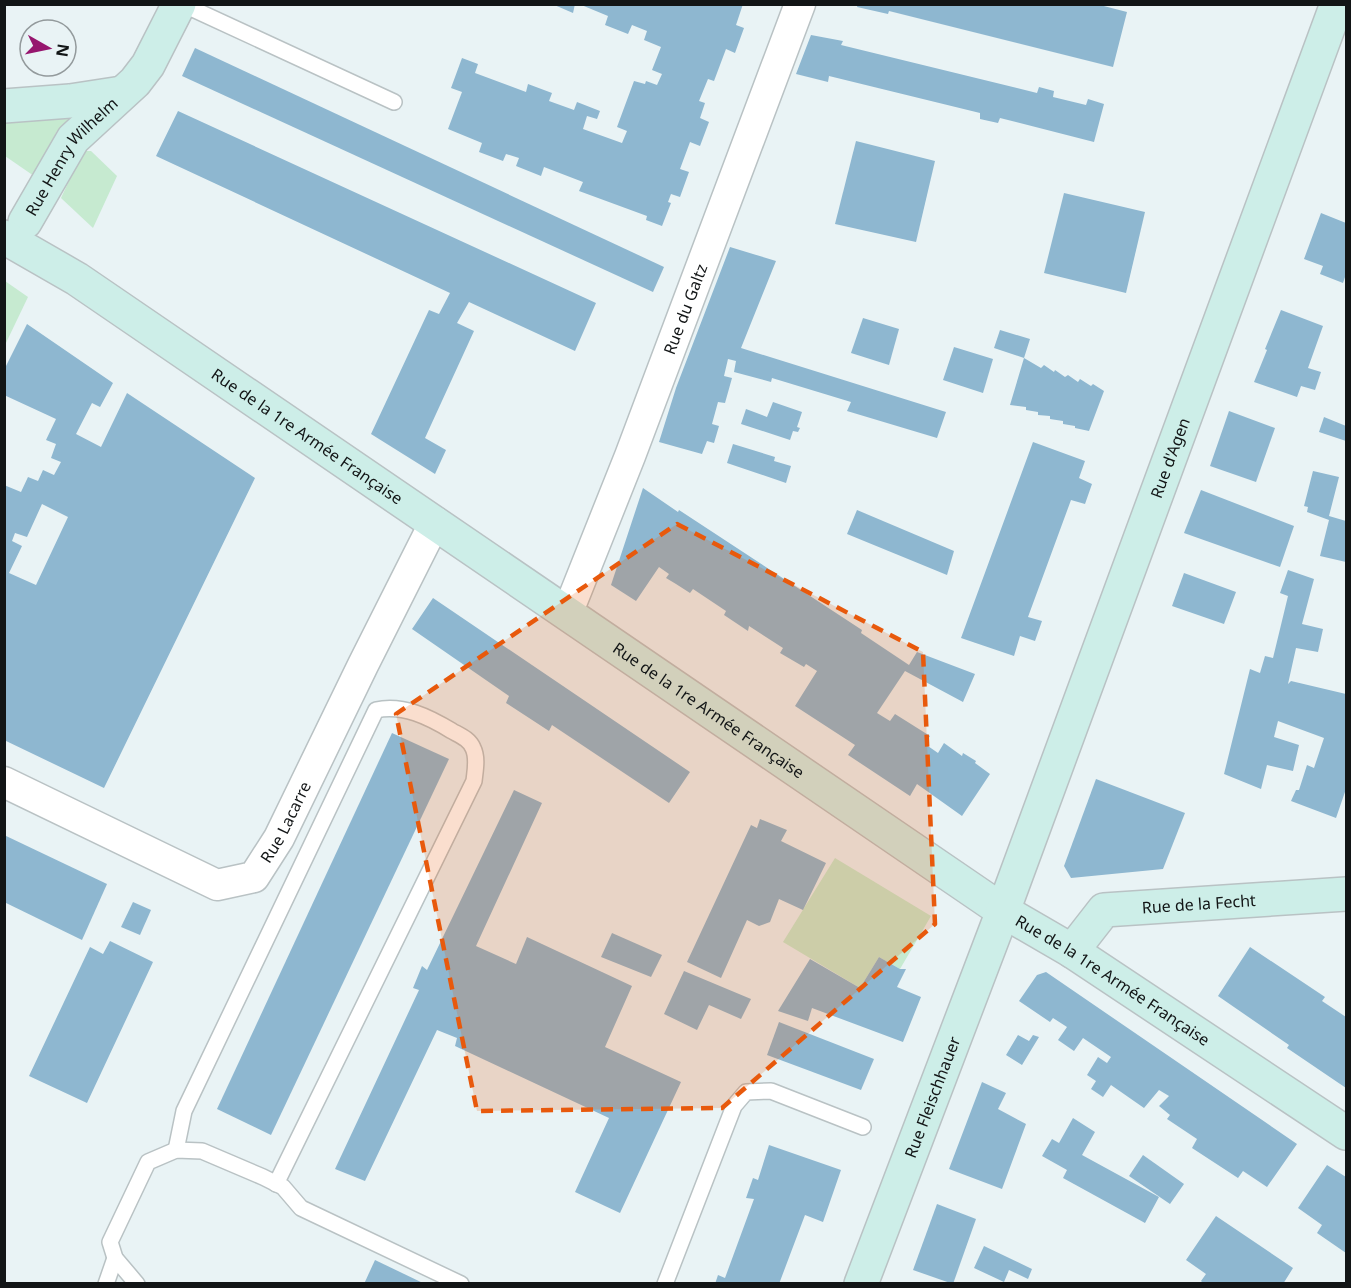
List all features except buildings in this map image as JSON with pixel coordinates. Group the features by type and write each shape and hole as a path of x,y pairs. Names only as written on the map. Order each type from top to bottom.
{"main road":[{"name":"Rue Henry Wilhelm","path":"11,220 73,139 135,82 148,65 180,4"},
{"name":"Rue d'Agen","path":"1003,911 1337,4"},
{"name":"Rue Henry Wilhelm","path":"4,106 70,101 122,93"},
{"name":"Rue de la 1re Armée Française","path":"11,220 77,279 567,614 1003,911 1072,951 1347,1132"},
{"name":"Rue de la Fecht","path":"1072,951 1104,910 1347,894"},
{"name":"Rue Fleischhauer","path":"861,1284 1003,911"}],"street":[{"name":"Rue du Galtz","path":"567,614 630,456 800,4"},
{"name":"Rue Lacarre","path":"4,782 217,885 254,877 279,838 435,522"}],"lane":[{"path":"180,4 394,102"},
{"path":"176,1150 184,1111 376,710 387,708 415,713 434,720 468,740 475,751 474,781 276,1184"},
{"path":"665,1284 734,1106 746,1092 771,1091 863,1127"},
{"path":"137,1284 115,1258 110,1242 148,1162 176,1150 202,1151 283,1187 301,1208 461,1284"},
{"path":"106,1284 115,1258"}],"highlighted area":[{"path":"677,524 923,652 935,924 722,1108 477,1111 396,714"}],"green space":[{"path":"72,114 73,119 57,131 34,176 5,156 4,117"},
{"path":"83,151 91,151 117,176 93,228 61,198"},
{"path":"5,281 28,297 5,345"},
{"path":"835,858 931,916 900,969 879,957 860,988 783,942"}]}
